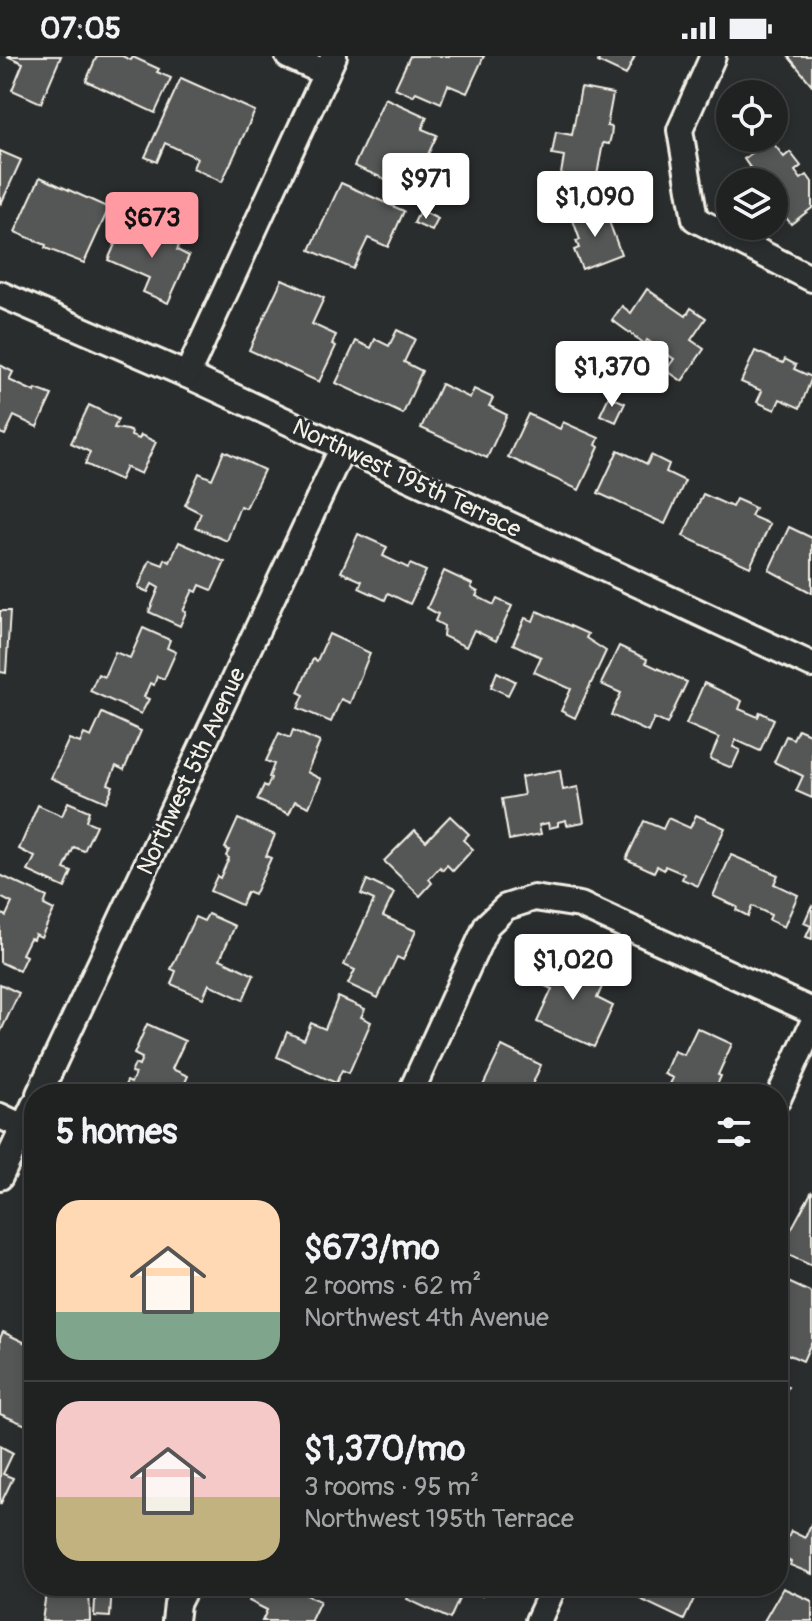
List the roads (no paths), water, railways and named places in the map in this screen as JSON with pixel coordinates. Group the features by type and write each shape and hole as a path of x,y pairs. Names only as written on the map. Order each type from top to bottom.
{"street":[{"path":"187,375 330,65 288,56"},
{"path":"713,56 680,130 695,219 812,279"},
{"name":"Northwest 195th Terrace","path":"0,294 187,375 812,665"},
{"name":"Northwest 5th Avenue","path":"44,1084 342,449"},
{"path":"415,1084 487,925 506,907 534,898 580,905 812,1011"},
{"path":"785,1084 812,1025"},
{"path":"0,1116 24,1128"},
{"path":"0,1177 24,1138"},
{"path":"175,1621 181,1596"},
{"path":"538,1621 549,1596"}]}
